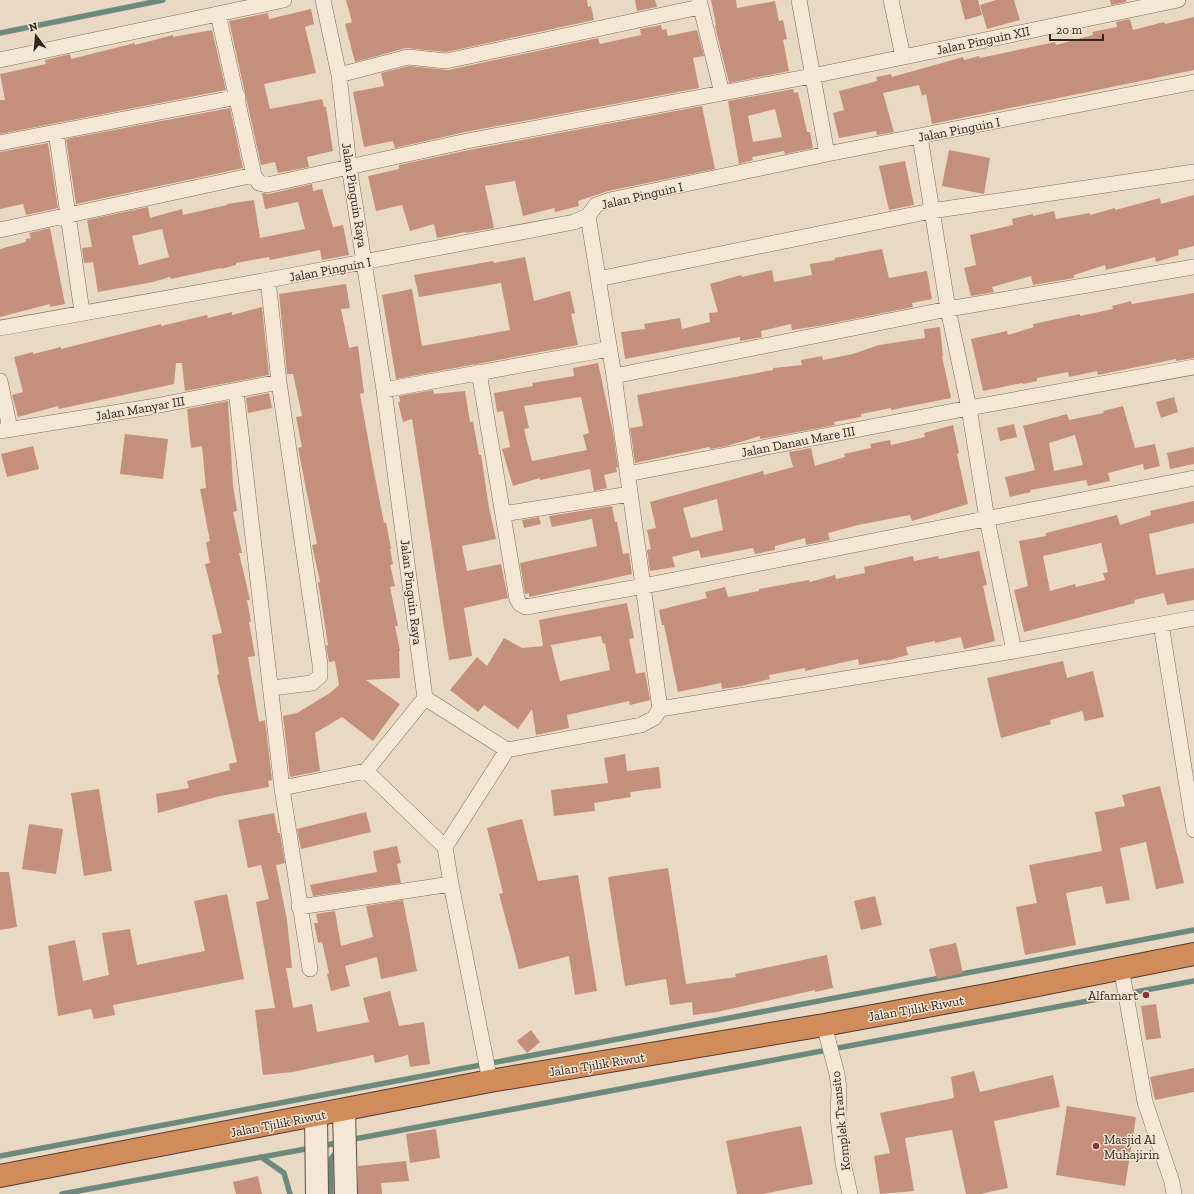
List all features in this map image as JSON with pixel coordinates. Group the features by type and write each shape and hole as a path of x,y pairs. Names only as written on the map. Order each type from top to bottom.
{"highway":[{"name":"Jalan Tjilik Riwut","path":"0,1176 316,1116 490,1081 824,1025 992,994 1121,967 1194,954"}],"street":[{"path":"0,60 284,0"},
{"name":"Jalan Pinguin Raya","path":"323,0 339,75 349,166 384,390 425,698"},
{"path":"798,0 828,154"},
{"path":"891,0 902,57"},
{"name":"Jalan Pinguin XII","path":"254,175 259,182 267,184 349,166 812,76 1178,0"},
{"path":"339,75 408,57 446,60 699,4 722,93"},
{"path":"0,230 254,175 238,97 218,14"},
{"name":"Jalan Pinguin I","path":"0,328 82,312 268,280 574,222 588,216 596,205 610,200 828,154 1194,82"},
{"path":"0,143 238,97"},
{"path":"56,132 82,312"},
{"path":"920,137 948,309 969,408 987,519 1014,651"},
{"path":"598,279 931,211 1194,172"},
{"path":"282,788 366,771 425,698 508,750 641,725 654,718 660,709 614,376 608,349 588,216"},
{"path":"614,376 948,309 1194,267"},
{"path":"268,280 279,382 320,664 320,676 312,683 272,688"},
{"path":"384,390 608,349"},
{"name":"Jalan Danau Mare III","path":"627,474 969,408 1194,367"},
{"path":"479,372 517,599 520,604 526,607 644,586 1194,478"},
{"path":"0,381 5,430"},
{"name":"Jalan Manyar III","path":"5,430 150,407 279,382"},
{"path":"236,391 272,688 282,788 299,907 310,969"},
{"path":"503,514 630,494"},
{"path":"660,709 1014,651 1194,618"},
{"path":"1161,624 1194,830"},
{"path":"445,847 508,750"},
{"path":"366,771 445,847 490,1081"},
{"path":"299,907 451,884"},
{"path":"1121,967 1145,1102 1172,1182 1174,1194"},
{"name":"Komplek Transito","path":"824,1025 837,1074 839,1089 838,1118 843,1163 850,1194"},
{"path":"344,1110 346,1194"},
{"path":"316,1116 317,1194"}],"building":[{"path":"346,0 587,0 588,7 591,6 594,20 446,52 406,48 355,62 345,24 352,22"},
{"path":"635,0 655,0 657,7 637,11"},
{"path":"711,0 736,0 737,8 775,1 779,21 783,20 787,39 783,40 789,71 729,83 715,26"},
{"path":"960,0 978,0 982,15 965,20"},
{"path":"996,0 1014,0 1020,20 987,29 980,5"},
{"path":"1110,0 1126,0 1126,2 1111,5"},
{"path":"311,9 314,24 305,27 316,73 264,84 270,109 322,99 324,107 326,107 333,151 307,157 309,167 278,173 275,162 261,165 229,21 268,13 269,19"},
{"path":"1194,17 1194,70 932,124 926,94 922,96 919,85 883,93 894,132 877,135 876,131 839,138 833,113 844,110 839,91 877,81 876,77 891,74 892,77 963,57 964,60 979,56 980,58 1055,42 1056,45 1093,35 1092,32 1117,27 1116,22 1130,19 1133,30 1164,22 1165,24"},
{"path":"661,25 662,30 666,29 668,36 697,30 704,56 693,58 699,88 465,132 395,148 393,141 364,147 353,92 384,86 381,73 409,66 448,70 598,38 600,44 641,35 640,29"},
{"path":"212,30 226,90 0,134 0,100 5,100 0,74 46,64 45,60 70,54 71,59 173,35 173,37"},
{"path":"793,89 794,93 798,92 807,132 810,132 813,148 785,154 784,151 752,157 753,160 739,164 728,101","holes":["775,109 782,137 753,142 748,116"]},
{"path":"702,106 715,169 608,191 578,201 579,206 555,212 554,208 523,216 515,181 485,186 494,228 437,238 434,224 410,231 402,205 376,211 368,176 399,169 399,165 469,150"},
{"path":"230,108 243,168 76,204 66,139"},
{"path":"48,143 58,208 26,215 23,204 0,209 0,152"},
{"path":"949,150 990,158 984,194 942,186"},
{"path":"905,161 914,205 889,210 879,166"},
{"path":"312,184 313,191 322,189 333,227 343,225 349,255 322,260 320,250 270,260 269,257 236,263 236,265 221,269 171,279 170,277 153,282 98,292 93,262 84,263 82,248 92,247 87,220 148,207 150,218 182,209 183,215 227,204 254,200 260,238 305,229 298,202 265,209 262,193 269,194","holes":["162,229 169,257 139,265 132,236"]},
{"path":"1194,195 1194,246 1178,250 1179,255 1156,262 1155,257 1106,270 1105,265 1074,275 1074,278 1033,285 1031,276 992,287 994,292 971,296 964,268 976,265 970,235 1013,225 1012,219 1033,214 1033,216 1054,211 1056,219 1090,213 1090,215 1160,198 1161,204"},
{"path":"50,228 65,304 50,307 50,304 0,317 0,249 26,242 26,239 31,238 29,233"},
{"path":"882,249 889,278 927,271 932,299 912,303 913,307 818,326 792,330 791,324 761,331 762,337 740,341 740,337 625,359 621,332 645,329 644,324 680,318 682,329 710,322 709,313 718,312 710,284 741,275 742,277 772,270 774,282 812,275 810,264"},
{"path":"525,257 534,301 570,291 575,313 571,314 578,345 396,379 382,295 412,289 422,346 510,330 501,283 419,297 414,275"},
{"path":"346,284 350,308 341,309 349,348 358,346 364,393 360,394 384,523 386,522 391,549 393,564 390,565 395,586 390,587 398,626 395,626 400,651 400,678 366,680 400,704 373,741 342,717 315,733 320,771 290,777 283,716 297,713 330,693 339,685 335,661 329,662 326,646 328,645 318,582 320,582 312,545 317,544 298,448 302,447 296,417 302,416 293,374 287,374 279,294"},
{"path":"1194,293 1194,358 1176,361 1176,359 1098,375 1097,371 1069,377 1068,372 1037,378 1037,381 983,391 971,339 1007,331 1008,335 1034,327 1033,324 1113,309 1112,306 1131,301 1132,304"},
{"path":"262,307 269,375 185,391 182,363 176,363 174,384 59,409 58,406 18,417 12,395 23,392 14,357 61,347 61,349 161,324 161,326 207,315 208,318 232,312 232,315"},
{"path":"940,327 942,356 951,398 891,410 891,408 861,414 861,417 834,422 835,425 760,439 760,436 727,446 710,449 709,447 635,463 630,428 643,426 637,395 773,370 773,368 802,365 801,360 822,356 823,360 853,354 879,345 925,338 924,329"},
{"path":"598,363 613,432 618,467 616,468 617,472 604,475 607,488 594,491 590,469 540,480 540,478 513,486 502,449 510,447 503,411 497,412 494,393 533,386 532,383 574,376 573,368","holes":["581,397 589,433 583,435 587,450 532,461 524,429 529,428 524,406"]},
{"path":"433,390 434,394 465,391 470,422 473,421 479,455 481,455 489,508 496,539 462,546 467,571 501,564 508,598 464,608 472,656 449,660 412,419 403,422 398,402 400,402 399,396"},
{"path":"269,393 272,408 248,413 246,398"},
{"path":"1174,397 1178,412 1161,418 1156,402"},
{"path":"228,401 233,485 237,511 233,512 242,553 239,553 250,600 247,600 255,656 248,657 259,722 265,720 272,780 268,781 269,787 220,796 158,813 156,794 189,788 187,781 230,770 229,764 237,762 217,675 219,674 212,635 222,633 205,564 210,563 206,542 210,541 200,489 206,488 202,446 191,448 187,409"},
{"path":"1123,406 1135,448 1155,444 1160,466 1144,470 1143,464 1108,473 1110,481 1088,486 1086,480 1030,490 1031,492 1010,497 1005,477 1035,470 1023,426 1067,414 1069,420 1104,413 1103,411","holes":["1075,435 1083,465 1054,471 1049,443"]},
{"path":"1014,424 1017,437 1000,441 997,428"},
{"path":"953,425 959,453 957,454 968,504 912,521 910,515 858,525 828,533 830,540 806,545 805,538 775,546 775,550 755,554 753,548 701,558 699,550 672,557 675,567 650,571 647,550 651,549 647,530 656,528 650,502 763,471 764,475 793,467 789,452 811,448 815,466 845,457 844,454 871,448 870,444 890,440 891,445 925,437 924,433","holes":["717,499 723,530 691,538 683,508"]},
{"path":"125,434 168,439 163,479 120,474"},
{"path":"33,446 39,469 7,477 1,454"},
{"path":"1194,447 1194,464 1170,469 1167,453"},
{"path":"1194,501 1194,523 1149,534 1156,575 1194,568 1194,600 1167,605 1164,593 1134,600 1135,603 1024,632 1014,590 1028,586 1019,541 1046,536 1046,533 1117,515 1120,525 1151,515 1150,511","holes":["1101,543 1108,572 1103,573 1105,580 1076,587 1075,584 1050,591 1043,556"]},
{"path":"612,506 615,522 617,522 623,554 629,553 632,574 529,597 529,593 525,594 520,563 597,546 592,519 552,527 549,516"},
{"path":"539,517 541,524 524,528 522,520"},
{"path":"979,551 987,585 983,586 995,641 964,649 961,637 935,643 935,641 906,647 908,655 885,661 859,665 858,659 805,671 805,668 769,675 770,679 741,686 722,689 721,683 678,692 664,625 662,625 659,610 707,598 705,592 725,587 728,597 759,591 759,589 809,580 810,582 835,575 836,579 865,573 864,567 913,556 914,561 938,556 939,559"},
{"path":"627,603 634,638 629,639 636,674 645,672 650,700 630,705 629,701 567,715 569,728 536,735 532,709 518,729 484,705 478,712 450,690 477,657 487,666 504,638 522,648 543,646 539,620","holes":["601,636 603,644 605,643 610,670 560,681 551,645"]},
{"path":"1063,661 1067,678 1093,671 1104,717 1085,721 1082,711 1050,720 1051,724 1001,738 987,678"},
{"path":"625,754 627,771 659,767 661,788 630,792 631,797 594,803 595,811 554,816 551,790 608,783 604,758"},
{"path":"1160,786 1184,883 1156,889 1146,842 1120,848 1130,900 1106,904 1102,886 1066,893 1076,945 1025,955 1016,907 1037,903 1029,865 1102,851 1095,812 1125,806 1122,795"},
{"path":"99,789 112,871 84,876 71,793"},
{"path":"366,812 371,832 301,849 297,829"},
{"path":"274,813 278,833 280,833 285,863 276,865 287,920 292,968 286,968 293,1008 312,1004 317,1032 369,1022 363,998 390,991 399,1026 424,1022 430,1064 410,1067 408,1055 375,1063 373,1055 293,1072 263,1075 255,1010 275,1008 256,902 269,899 261,865 248,868 238,820"},
{"path":"522,819 538,881 578,875 597,991 575,995 569,956 519,969 499,894 503,893 487,828"},
{"path":"29,824 63,829 56,874 22,869"},
{"path":"397,846 401,863 397,864 401,883 313,896 310,885 377,872 373,851"},
{"path":"668,868 686,984 736,977 735,974 827,955 833,988 815,992 815,990 717,1012 693,1015 692,1002 670,1005 666,979 625,986 608,877"},
{"path":"0,872 9,872 17,927 0,930"},
{"path":"227,894 244,979 113,1005 115,1015 94,1019 91,1009 58,1016 48,946 75,940 83,981 109,975 102,933 130,929 137,965 205,951 194,901"},
{"path":"875,896 882,925 861,930 854,901"},
{"path":"403,900 417,971 381,979 377,957 345,966 350,986 331,991 327,974 329,973 322,942 318,943 314,923 318,923 316,914 335,911 341,946 373,937 366,906"},
{"path":"956,943 963,973 937,979 929,949"},
{"path":"1156,1004 1161,1038 1146,1040 1141,1006"},
{"path":"531,1030 540,1042 527,1053 517,1041"},
{"path":"1194,1068 1194,1092 1155,1100 1150,1077"},
{"path":"974,1071 980,1092 1053,1075 1060,1107 994,1121 1008,1188 980,1194 966,1194 952,1130 905,1138 914,1191 880,1194 874,1156 890,1153 880,1113 954,1098 951,1077"},
{"name":"Masjid Al Muhajirin","path":"1067,1106 1136,1117 1125,1186 1056,1175"},
{"path":"801,1126 813,1184 763,1194 737,1194 726,1141"},
{"path":"436,1129 440,1158 410,1163 406,1134"},
{"path":"406,1161 409,1181 381,1183 382,1194 358,1194 358,1166"},
{"path":"258,1176 262,1194 236,1194 233,1182"}],"waterway":[{"path":"0,33 163,0"},
{"path":"0,1156 1194,930"},
{"path":"349,1140 1194,981"},
{"path":"322,1146 341,1142"},
{"path":"62,1194 311,1148"},
{"path":"331,1194 331,1159 338,1149"},
{"path":"261,1157 284,1173 290,1194"}],"place":[{"name":"Alfamart","path":"1146,995"},
{"name":"Masjid Al Muhajirin","path":"1096,1146"}]}
